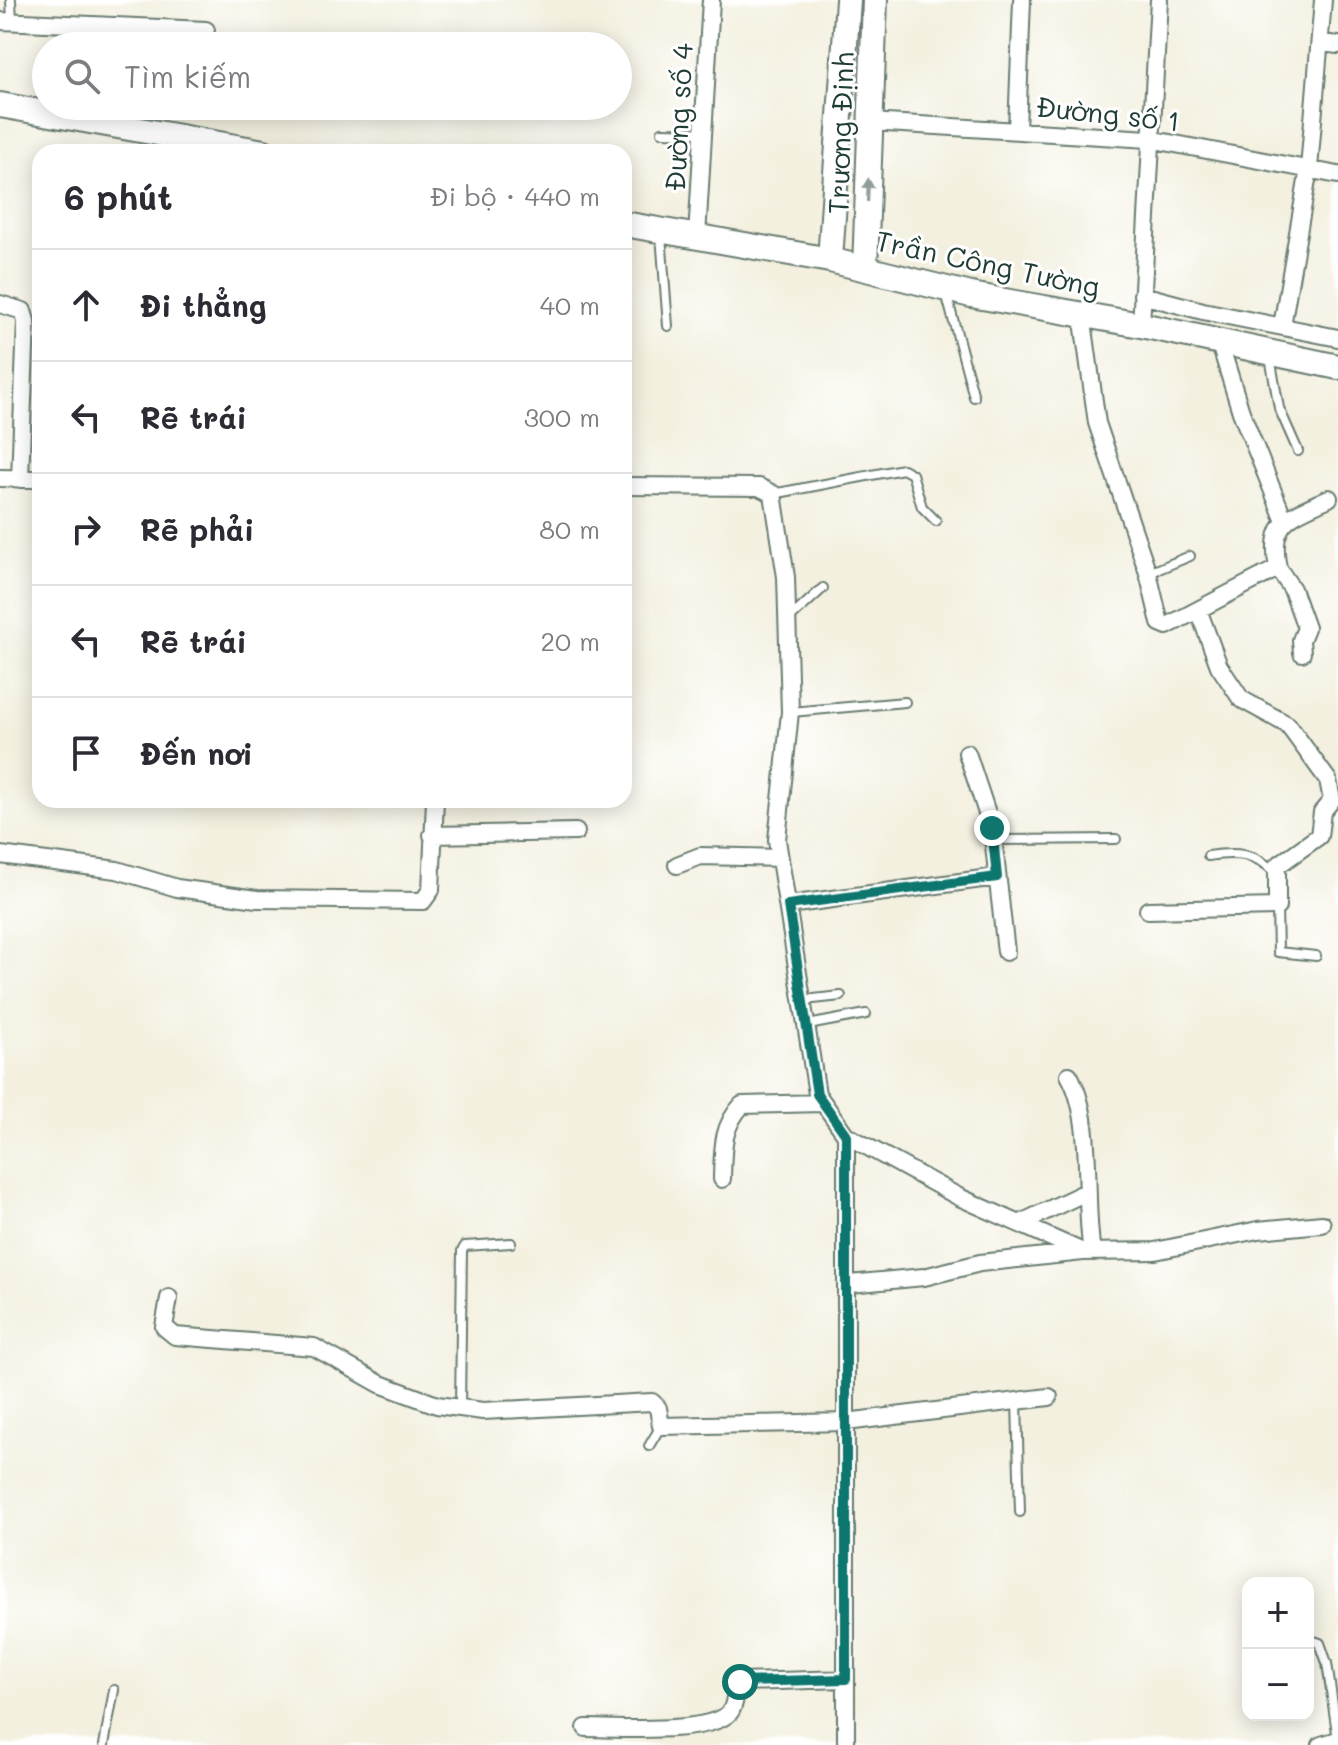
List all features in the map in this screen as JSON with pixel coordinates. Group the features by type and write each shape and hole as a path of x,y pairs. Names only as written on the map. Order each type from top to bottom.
{"main road":[{"name":"Trương Định","path":"830,260 848,0"},
{"name":"Trương Định","path":"865,268 875,0"},
{"path":"0,105 32,111"},
{"path":"84,120 217,144"},
{"name":"Trần Công Tường","path":"632,226 830,260 944,288 1141,325 1338,367"}],"street":[{"name":"Đường số 4","path":"697,237 711,0"},
{"path":"1017,130 1022,0"},
{"path":"1141,325 1159,0"},
{"path":"1282,326 1330,44 1323,0"},
{"path":"6,21 206,30"},
{"name":"Đường số 1","path":"870,122 1149,139 1338,175"},
{"path":"1142,295 1203,311 1338,338"},
{"path":"0,304 23,311 26,321 20,479"},
{"path":"1082,314 1097,423 1148,573 1160,623 1167,626 1199,612 1278,568"},
{"path":"1219,341 1241,412 1284,519"},
{"path":"0,478 32,479"},
{"path":"632,486 759,487 773,494 786,577 790,712 777,840 822,1103 846,1135 959,1197 1088,1252"},
{"path":"1302,653 1301,640 1306,628 1292,589 1278,568 1276,537 1284,519 1329,498"},
{"path":"1148,910 1277,907 1275,873 1282,861 1319,836 1322,812 1332,794 1328,780 1288,725 1246,702 1219,666 1199,612"},
{"path":"967,753 994,840 1006,952"},
{"path":"0,855 136,875 177,888 257,899 423,901 431,890 434,808"},
{"path":"432,835 576,832"},
{"path":"677,865 700,856 780,858"},
{"path":"788,905 997,877"},
{"path":"1069,1075 1078,1090 1083,1119 1088,1252"},
{"path":"722,1179 723,1135 731,1117 742,1105 822,1103"},
{"path":"846,1135 849,1284 846,1745"},
{"path":"1023,1222 1086,1192"},
{"path":"849,1284 924,1277 980,1263 1088,1252 1155,1251 1258,1230 1322,1224"},
{"path":"169,1298 164,1327 175,1336 314,1347 380,1384 437,1405 460,1408 512,1410 652,1402 658,1408 661,1426 846,1422 1049,1397"},
{"path":"586,1728 662,1728 714,1722 728,1714 734,1705 740,1682 846,1679"},
{"path":"1321,1745 1338,1740"}],"lane":[{"path":"6,21 11,0"},
{"path":"662,132 703,133"},
{"path":"661,231 668,326"},
{"path":"944,288 974,397"},
{"path":"1269,352 1279,408 1298,451"},
{"path":"773,494 903,469 912,474 922,507 936,521"},
{"path":"1148,573 1190,556"},
{"path":"787,622 823,588"},
{"path":"790,712 905,702"},
{"path":"994,840 1116,839"},
{"path":"1208,856 1231,853 1253,856 1275,873"},
{"path":"1277,907 1278,952 1316,956"},
{"path":"804,1000 841,996"},
{"path":"808,1025 866,1014"},
{"path":"460,1408 462,1251 465,1246 511,1243"},
{"path":"1017,1401 1020,1512"},
{"path":"649,1446 661,1426"},
{"path":"1314,1641 1320,1643 1327,1663 1338,1740"},
{"path":"104,1745 114,1690"}],"route":[{"path":"740,1682 846,1679 849,1284 846,1135 817,1094 788,905 997,877 992,828"}]}
